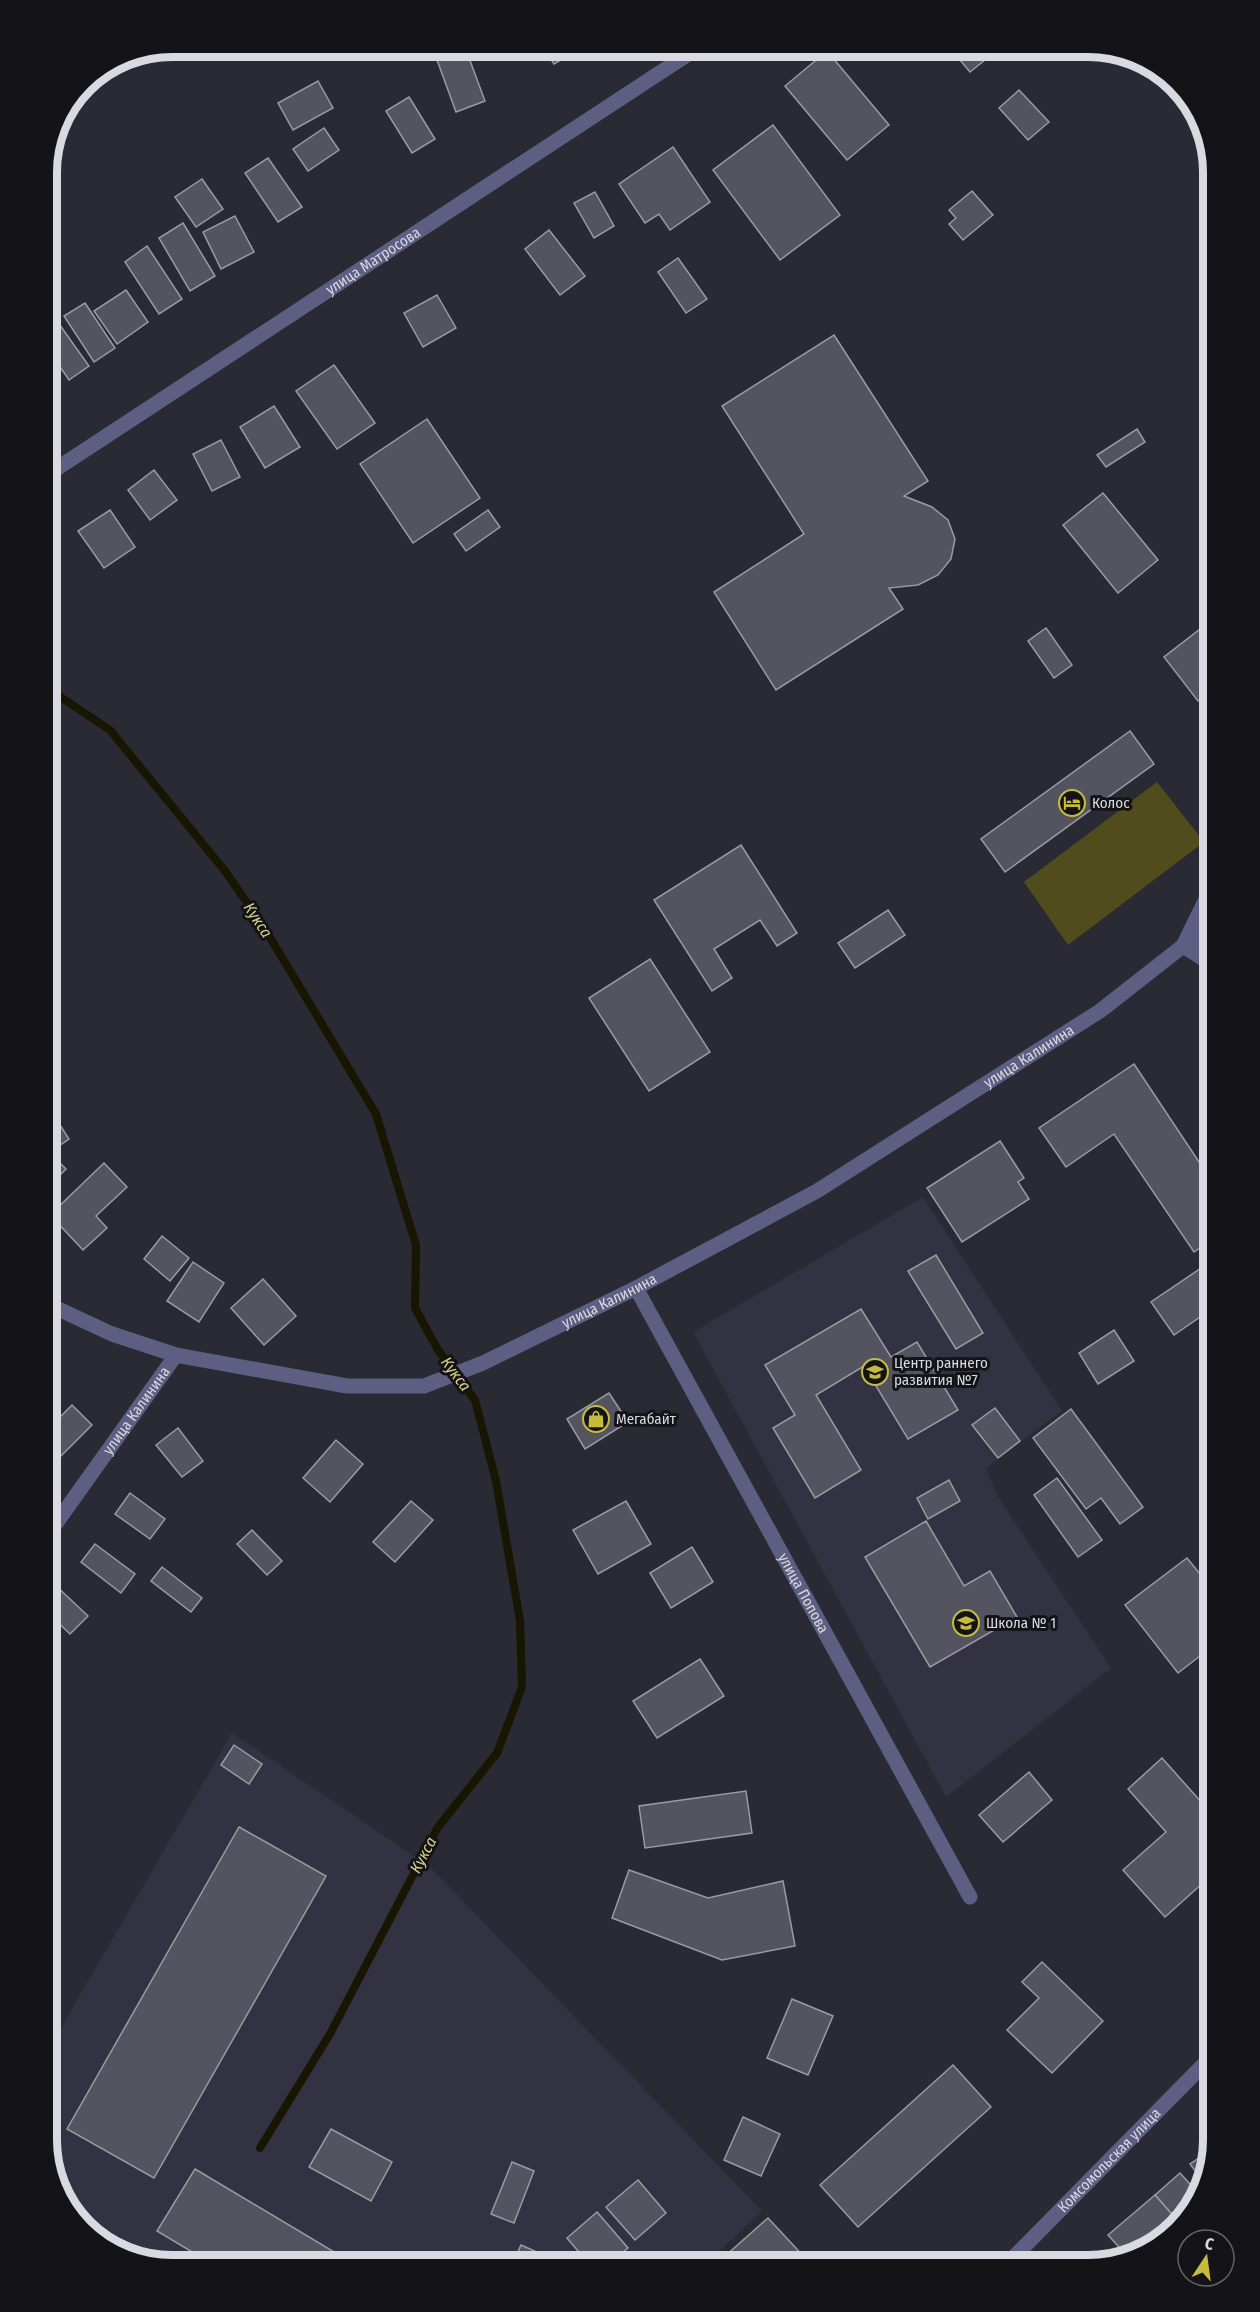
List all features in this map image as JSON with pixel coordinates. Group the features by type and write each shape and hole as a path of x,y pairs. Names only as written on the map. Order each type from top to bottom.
{"street":[{"name":"улица Матросова","path":"57,468 684,57"},
{"name":"улица Калинина","path":"1183,946 1203,906"},
{"name":"улица Калинина","path":"57,1522 176,1355 347,1386 424,1386 483,1363 636,1288 817,1191 1100,1011 1183,946 1203,934"},
{"path":"1183,946 1203,946"},
{"path":"1183,946 1203,958"},
{"name":"улица Попова","path":"636,1288 970,1897"},
{"path":"57,1308 112,1334 176,1355"},
{"name":"Комсомольская улица","path":"1016,2255 1203,2066"}],"shaded area":[{"path":"1157,782 1203,841 1068,945 1024,882"},
{"name":"Центр раннего развития №7","path":"923,1197 1062,1411 986,1468 997,1495 1111,1668 946,1797 693,1332"},
{"path":"232,1733 429,1866 762,2211 716,2255 164,2255 142,2251 114,2240 91,2221 72,2198 63,2177 57,2148 57,2035"}],"building":[{"path":"436,57 469,57 485,101 456,112"},
{"path":"549,57 566,57 554,64"},
{"path":"820,57 832,57 889,125 847,160 785,86"},
{"path":"957,57 989,57 970,72"},
{"path":"318,81 333,108 293,130 278,103"},
{"path":"1019,90 1049,122 1028,140 999,108"},
{"path":"409,97 435,139 412,153 386,111"},
{"path":"773,125 840,215 780,260 713,170"},
{"path":"324,128 339,150 308,171 293,149"},
{"path":"673,147 710,202 670,230 659,214 645,223 619,184"},
{"path":"268,158 302,207 278,222 245,173"},
{"path":"202,179 223,209 196,227 175,197"},
{"path":"972,191 993,215 963,240 949,224 956,218 949,210"},
{"path":"595,192 614,226 594,238 574,203"},
{"path":"235,216 254,252 221,269 203,232"},
{"path":"183,223 215,276 190,291 159,238"},
{"path":"549,230 585,276 560,295 525,249"},
{"path":"147,246 182,299 159,314 125,262"},
{"path":"678,258 707,299 686,313 658,272"},
{"path":"126,290 148,322 117,344 94,311"},
{"path":"437,295 456,328 423,347 404,313"},
{"path":"85,303 115,348 94,362 64,316"},
{"path":"57,321 89,366 69,380 57,363"},
{"path":"834,335 928,481 904,496 932,507 948,520 955,539 951,559 938,575 918,585 889,588 903,609 776,690 714,592 804,534 722,406"},
{"path":"334,365 375,423 337,449 296,391"},
{"path":"274,406 300,447 265,468 240,427"},
{"path":"427,419 480,498 413,543 360,464"},
{"path":"1137,429 1145,442 1106,467 1097,455"},
{"path":"221,440 240,477 212,491 193,454"},
{"path":"154,470 177,500 150,520 128,490"},
{"path":"1103,493 1158,560 1118,593 1063,525"},
{"path":"110,510 135,547 104,568 78,531"},
{"path":"488,510 500,527 466,551 454,534"},
{"path":"1203,627 1203,697 1198,701 1164,657"},
{"path":"1046,628 1072,665 1054,678 1028,641"},
{"path":"1130,731 1154,764 1005,872 981,839"},
{"path":"741,845 797,933 777,946 760,920 714,949 732,978 712,991 654,900"},
{"path":"888,910 905,935 855,968 838,943"},
{"path":"650,959 710,1052 649,1091 589,998"},
{"path":"1134,1064 1203,1168 1203,1246 1194,1252 1114,1134 1066,1167 1039,1128"},
{"path":"57,1120 69,1139 57,1147"},
{"path":"1000,1141 1024,1178 1018,1182 1029,1199 962,1242 927,1188"},
{"path":"57,1160 66,1169 57,1178"},
{"path":"104,1163 127,1187 96,1216 107,1228 83,1250 57,1222 57,1208"},
{"path":"162,1236 189,1258 170,1281 144,1259"},
{"path":"936,1255 983,1333 956,1349 908,1271"},
{"path":"193,1262 224,1283 199,1322 167,1301"},
{"path":"1203,1267 1203,1315 1174,1335 1151,1302"},
{"path":"263,1279 296,1316 264,1345 231,1308"},
{"path":"861,1309 891,1357 917,1342 958,1410 908,1439 864,1366 816,1395 861,1470 815,1498 773,1428 795,1415 765,1365"},
{"path":"1114,1330 1134,1361 1098,1384 1079,1353"},
{"path":"609,1393 628,1422 585,1449 567,1419"},
{"path":"72,1405 92,1425 57,1460 57,1420"},
{"path":"995,1408 1020,1441 998,1458 972,1425"},
{"path":"1071,1409 1143,1507 1120,1524 1101,1498 1086,1509 1033,1438"},
{"path":"178,1428 203,1461 182,1477 156,1445"},
{"path":"336,1440 363,1464 330,1502 303,1478"},
{"path":"1057,1478 1102,1540 1078,1557 1034,1495"},
{"path":"949,1480 960,1501 928,1519 917,1498"},
{"path":"130,1493 165,1519 150,1539 115,1514"},
{"path":"411,1501 433,1520 395,1562 373,1542"},
{"path":"626,1501 651,1544 598,1574 573,1530"},
{"path":"926,1521 964,1586 990,1571 1017,1617 930,1667 865,1557"},
{"path":"252,1530 282,1561 267,1575 237,1544"},
{"path":"95,1544 135,1574 121,1593 81,1562"},
{"path":"692,1547 713,1582 671,1608 650,1573"},
{"path":"1187,1558 1203,1578 1203,1654 1178,1673 1125,1605"},
{"path":"162,1567 202,1598 191,1612 151,1581"},
{"path":"57,1587 88,1616 70,1634 57,1622"},
{"path":"700,1659 724,1696 657,1738 633,1701"},
{"path":"234,1745 262,1764 249,1784 221,1765"},
{"path":"1162,1758 1203,1804 1203,1883 1165,1917 1123,1870 1166,1832 1128,1789"},
{"path":"1029,1772 1052,1800 1003,1842 979,1815"},
{"path":"746,1791 752,1833 645,1848 639,1806"},
{"path":"239,1827 326,1876 154,2178 67,2129"},
{"path":"629,1870 708,1898 783,1881 795,1946 722,1960 612,1918"},
{"path":"1042,1962 1103,2021 1052,2073 1007,2030 1039,1998 1022,1982"},
{"path":"792,1999 833,2016 808,2075 767,2058"},
{"path":"953,2065 991,2107 858,2227 820,2185"},
{"path":"743,2117 780,2134 761,2176 724,2160"},
{"path":"331,2129 392,2162 371,2201 309,2167"},
{"path":"1202,2156 1198,2174 1190,2164"},
{"path":"512,2162 534,2171 514,2223 491,2214"},
{"path":"195,2169 339,2255 197,2255 157,2231"},
{"path":"1180,2173 1193,2187 1174,2217 1155,2195"},
{"path":"638,2180 666,2213 635,2240 606,2207"},
{"path":"1155,2195 1174,2217 1146,2240 1121,2250 1108,2235"},
{"path":"597,2212 628,2248 619,2255 581,2255 567,2238"},
{"path":"768,2218 802,2255 726,2255"},
{"path":"521,2245 544,2255 516,2255"}],"waterway":[{"name":"Кукса","path":"57,695 110,730 225,871 262,924 376,1114 416,1245 415,1308 438,1350 475,1400 496,1481 520,1621 522,1687 497,1753 438,1827 330,2034 260,2148"}],"place":[{"name":"Колос","path":"1072,803"},
{"name":"Центр раннего развития №7","path":"875,1372"},
{"name":"Мегабайт","path":"596,1419"},
{"name":"Школа № 1","path":"966,1623"}]}
